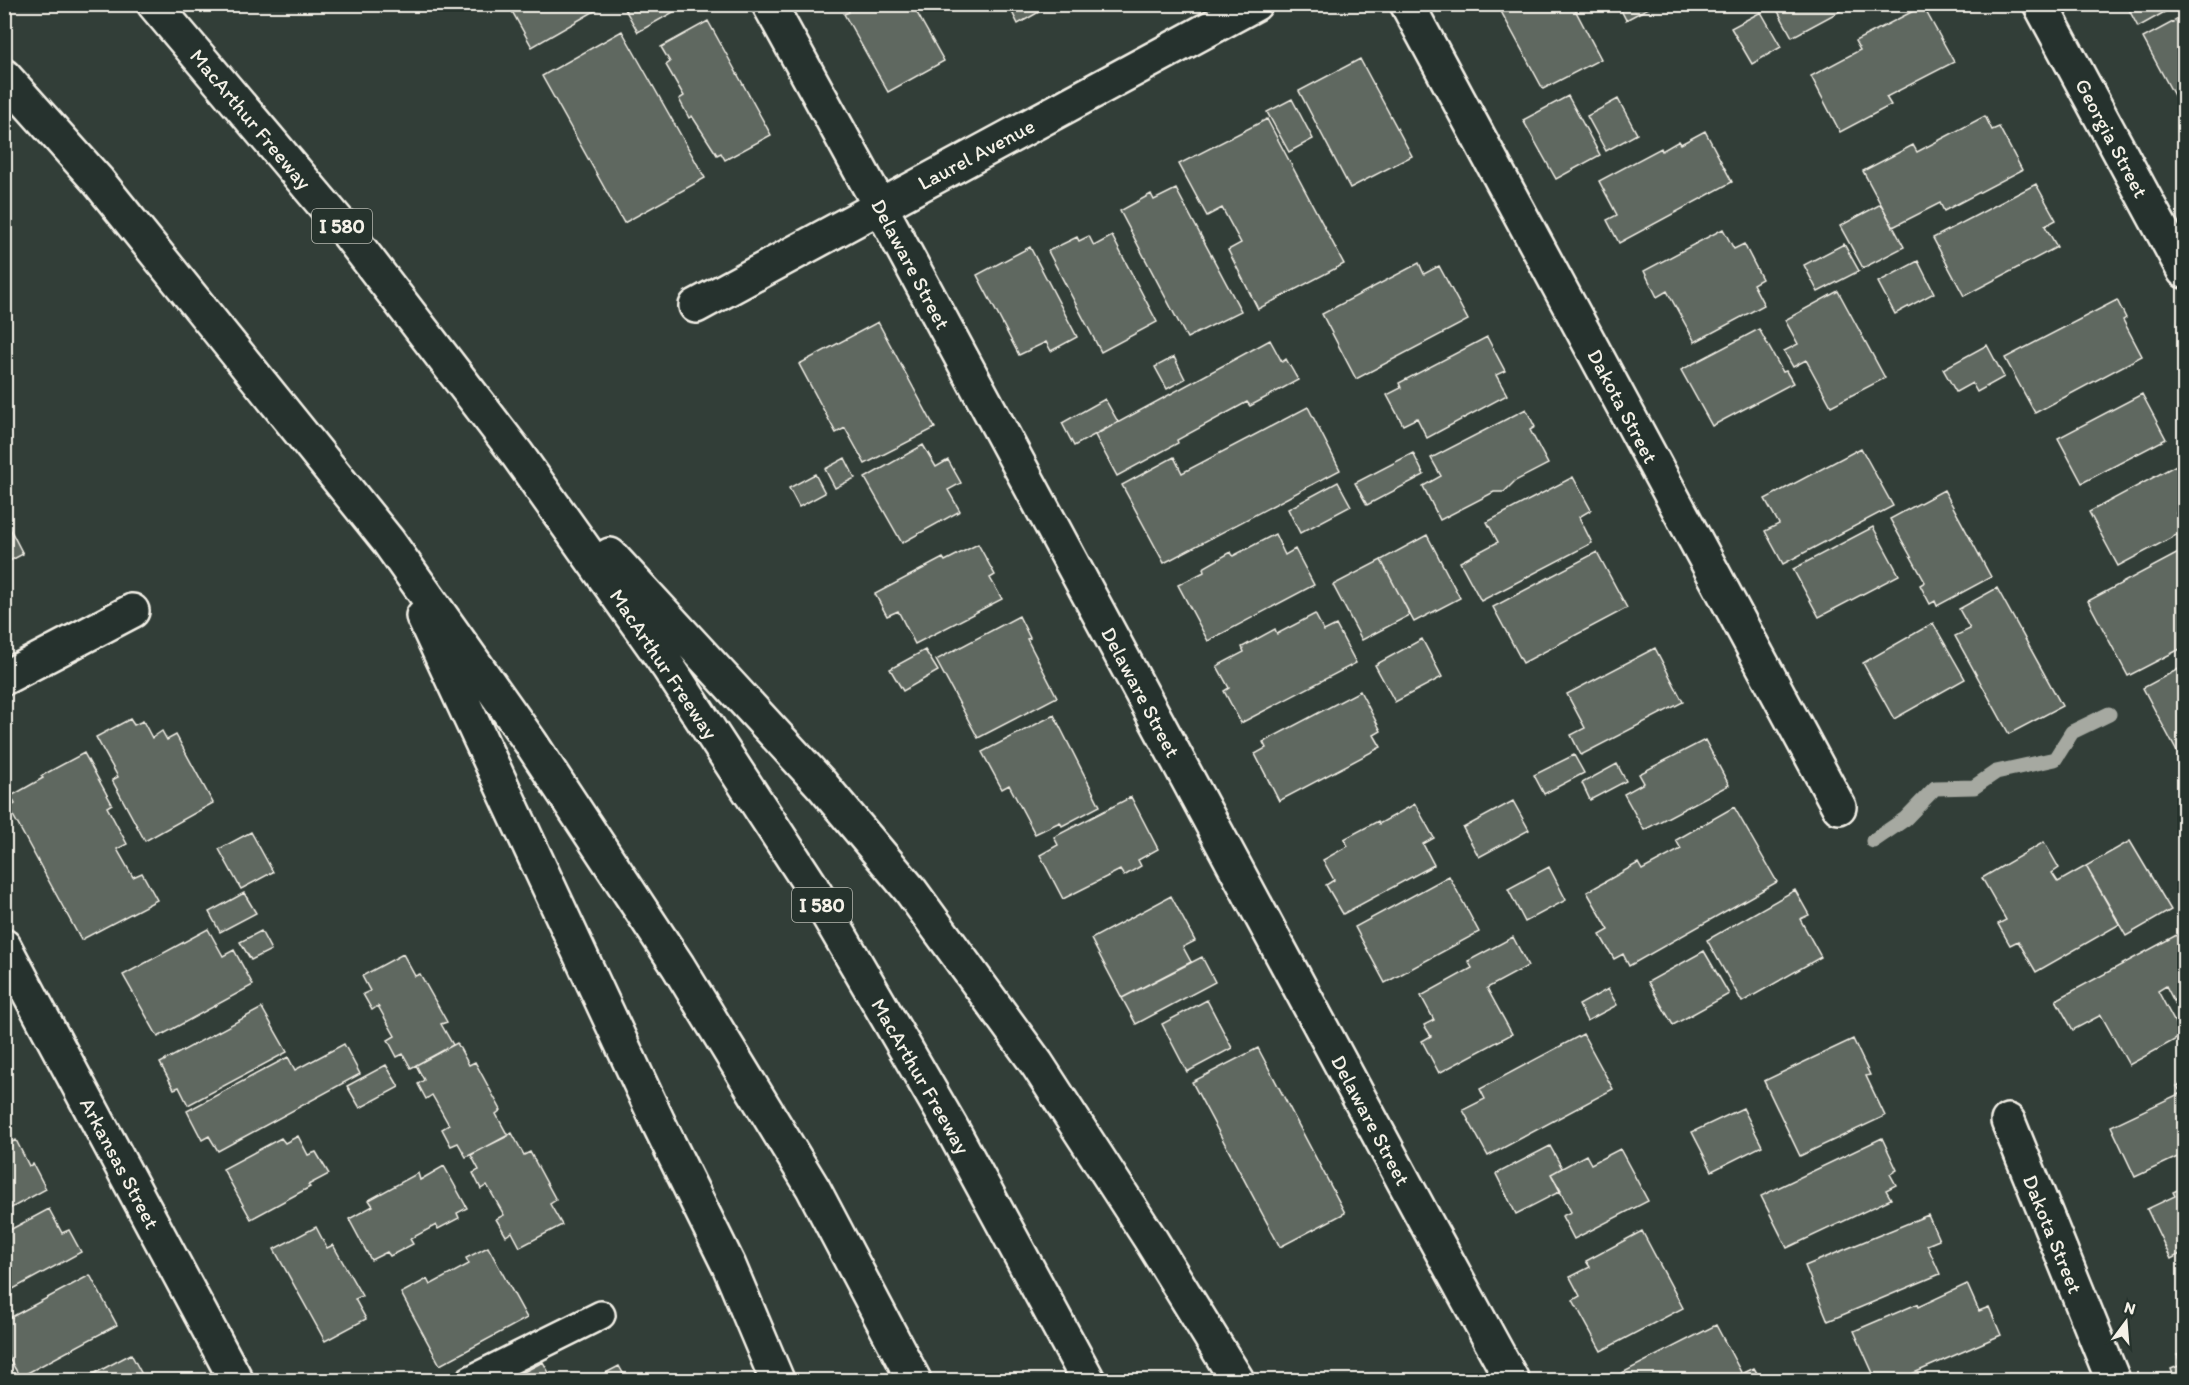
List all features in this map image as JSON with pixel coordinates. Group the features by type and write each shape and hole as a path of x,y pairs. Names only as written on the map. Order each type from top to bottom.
{"main road":[{"name":"Delaware Street","path":"769,4 1512,1380"},
{"name":"Laurel Avenue","path":"696,306 1256,4"},
{"name":"Dakota Street","path":"1407,4 1839,807"},
{"name":"Georgia Street","path":"2040,4 2184,271"},
{"name":"MacArthur Freeway","path":"155,5 346,231 517,454 669,668 810,884 951,1126 1088,1380"},
{"path":"4,76 98,181 388,541 531,743 678,966 813,1188 914,1380"},
{"path":"4,98 98,181"},
{"path":"517,454 822,785 910,891 1037,1064 1151,1240 1237,1380"},
{"path":"388,541 658,1122 729,1266 777,1380"},
{"path":"4,678 132,611"},
{"name":"Arkansas Street","path":"4,946 236,1380"},
{"name":"Dakota Street","path":"2008,1121 2113,1380"}],"lane":[{"path":"470,1380 601,1315"}],"building":[{"path":"508,4 607,4 532,47"},
{"path":"622,4 674,4 677,10 638,32"},
{"path":"845,4 912,4 944,61 888,92 844,14 849,12"},
{"path":"1008,4 1053,4 1018,24"},
{"path":"1497,4 1572,4 1601,59 1543,89"},
{"path":"1618,4 1656,4 1626,20"},
{"path":"1774,4 1875,4 1863,9 1851,5 1792,37"},
{"path":"2126,4 2179,4 2138,27"},
{"path":"1923,6 1954,62 1886,97 1891,105 1840,132 1811,76 1860,50 1855,41"},
{"path":"1761,12 1781,47 1752,64 1731,28"},
{"path":"2184,16 2184,114 2143,38"},
{"path":"708,21 771,135 725,160 721,153 717,155 692,116 689,118 679,99 684,96 666,65 670,62 661,47"},
{"path":"622,31 705,178 624,223 542,76"},
{"path":"1360,59 1412,156 1350,188 1299,91"},
{"path":"1568,96 1600,155 1556,179 1523,120"},
{"path":"1292,99 1313,139 1289,152 1267,112"},
{"path":"1618,99 1637,134 1606,151 1587,116"},
{"path":"1985,116 1992,130 1999,127 2022,170 1944,211 1940,203 1893,227 1863,171 1913,145 1917,152"},
{"path":"1267,119 1344,264 1258,309 1228,250 1241,243 1222,208 1207,216 1179,164"},
{"path":"1705,131 1732,182 1619,243 1607,220 1617,215 1599,181 1661,148 1662,151 1679,141 1681,144"},
{"path":"2036,184 2056,220 2045,226 2057,247 1964,296 1933,238"},
{"path":"1176,189 1241,311 1187,338 1120,211 1151,194 1154,200"},
{"path":"1881,204 1904,247 1863,268 1840,226"},
{"path":"1723,229 1734,249 1744,244 1762,279 1753,284 1764,305 1695,342 1667,291 1657,297 1644,271"},
{"path":"1089,236 1094,246 1112,236 1157,322 1101,352 1048,251 1077,237 1079,241"},
{"path":"1844,244 1859,271 1818,292 1804,265"},
{"path":"1030,247 1077,337 1051,351 1046,342 1019,355 977,275"},
{"path":"1918,261 1934,293 1895,314 1878,282"},
{"path":"1419,263 1424,274 1439,266 1468,320 1356,379 1322,314"},
{"path":"1838,291 1885,378 1831,406 1806,360 1793,367 1784,351 1798,344 1785,320"},
{"path":"2117,300 2126,318 2123,320 2142,356 2035,413 2005,358"},
{"path":"878,322 935,428 865,464 845,428 836,433 799,364"},
{"path":"1759,329 1783,372 1786,371 1793,383 1712,426 1681,370"},
{"path":"1487,337 1505,371 1496,375 1507,395 1427,438 1417,418 1403,425 1387,395 1401,388 1399,383"},
{"path":"1270,340 1282,362 1286,359 1298,380 1250,406 1247,402 1117,476 1095,435"},
{"path":"1987,345 2004,377 1977,392 1972,383 1956,392 1943,369"},
{"path":"1174,357 1185,379 1167,389 1155,367"},
{"path":"2142,394 2166,439 2082,483 2058,438"},
{"path":"1105,399 1118,422 1074,446 1062,423"},
{"path":"1308,407 1340,470 1164,563 1122,485 1174,457 1182,473"},
{"path":"1526,409 1535,427 1530,430 1548,464 1515,481 1504,492 1494,492 1440,520 1423,486 1441,476 1431,458"},
{"path":"923,445 936,467 948,460 961,483 948,490 960,511 902,543 865,478"},
{"path":"1861,448 1893,506 1783,564 1765,531 1779,524 1765,499"},
{"path":"1413,453 1424,475 1367,505 1355,483"},
{"path":"845,458 855,478 835,488 825,469"},
{"path":"2180,463 2184,472 2184,498 2177,502 2181,510 2176,513 2184,531 2118,566 2089,512"},
{"path":"815,474 825,493 799,507 789,488"},
{"path":"1573,477 1591,510 1579,517 1592,543 1481,601 1460,562 1498,542 1487,522"},
{"path":"1338,482 1351,506 1300,533 1288,509"},
{"path":"1944,490 1991,577 1937,606 1935,601 1930,604 1920,585 1925,582 1890,519"},
{"path":"7,523 23,554 4,564 4,524"},
{"path":"1873,527 1899,575 1819,617 1793,569"},
{"path":"1275,534 1285,555 1295,549 1314,585 1208,641 1178,585 1204,572 1203,568 1231,552 1233,556"},
{"path":"1427,535 1460,598 1414,622 1381,560"},
{"path":"978,544 995,575 990,578 1002,599 915,644 898,611 887,616 875,594 943,558 945,561"},
{"path":"2184,550 2184,647 2128,676 2088,601"},
{"path":"1597,552 1627,608 1523,663 1493,607"},
{"path":"1381,560 1410,615 1362,640 1333,585"},
{"path":"1997,588 2062,706 2009,734 1955,636 1970,629 1959,609"},
{"path":"1315,614 1324,631 1336,625 1356,663 1241,723 1224,691 1229,688 1217,666 1244,652 1242,647 1275,629 1277,634"},
{"path":"1019,616 1030,638 1027,639 1057,697 978,738 936,660"},
{"path":"1933,623 1965,679 1894,719 1863,663"},
{"path":"1422,639 1442,677 1395,702 1375,665"},
{"path":"1655,648 1683,702 1581,755 1571,735 1585,728 1567,694"},
{"path":"925,650 938,671 903,691 890,669"},
{"path":"2184,666 2184,765 2143,688"},
{"path":"1360,691 1381,731 1374,735 1381,747 1279,801 1255,754 1266,748 1263,742"},
{"path":"1054,715 1100,806 1062,826 1060,822 1035,834 1009,785 1002,789 982,752"},
{"path":"130,719 134,725 143,721 152,738 162,731 167,740 176,735 213,803 145,841 112,780 118,777 96,737"},
{"path":"1705,740 1729,785 1644,830 1624,794 1644,783 1639,774"},
{"path":"84,753 112,804 107,807 127,844 117,849 133,877 142,873 157,900 81,940 9,808 15,804 11,796 43,778 41,776"},
{"path":"1574,755 1584,773 1544,794 1534,775"},
{"path":"1617,764 1626,781 1590,800 1582,783"},
{"path":"1131,797 1158,849 1138,860 1141,866 1124,876 1120,870 1063,899 1040,855 1058,845 1054,837"},
{"path":"1513,801 1529,830 1479,857 1463,828"},
{"path":"1415,804 1434,838 1423,844 1434,865 1343,914 1326,885 1334,880 1323,860 1348,846 1344,839 1378,821 1379,824"},
{"path":"1734,807 1777,882 1629,966 1623,954 1614,959 1600,935 1609,930 1587,892 1638,863 1642,870 1681,849 1676,840"},
{"path":"251,832 273,872 241,889 219,849"},
{"path":"2130,841 2171,910 2126,936 2086,866"},
{"path":"2044,842 2059,868 2052,873 2058,882 2086,866 2120,924 2036,972 2018,941 2010,945 1998,924 2006,920 1982,878"},
{"path":"1549,867 1566,900 1525,922 1508,889"},
{"path":"1449,876 1479,932 1385,983 1355,927"},
{"path":"1795,890 1809,915 1800,919 1821,957 1742,1002 1707,940"},
{"path":"244,893 256,913 220,932 209,912"},
{"path":"1171,896 1195,941 1183,947 1191,962 1122,998 1091,939"},
{"path":"208,929 223,956 234,950 253,985 158,1037 123,975"},
{"path":"261,931 271,950 251,960 240,942"},
{"path":"2184,931 2184,1003 2177,1007 2166,986 2158,991 2182,1036 2129,1065 2101,1015 2073,1030 2056,1000"},
{"path":"1513,937 1528,966 1487,988 1512,1034 1439,1073 1422,1041 1431,1036 1424,1025 1434,1020 1421,996 1472,968 1468,961"},
{"path":"1704,951 1729,994 1673,1025 1648,982"},
{"path":"403,954 415,976 420,974 447,1022 441,1024 453,1045 411,1068 403,1054 397,1057 388,1040 395,1036 378,1006 372,1010 363,994 370,991 362,976"},
{"path":"1202,957 1215,982 1136,1024 1122,998"},
{"path":"1608,989 1617,1005 1587,1021 1579,1005"},
{"path":"1207,1000 1232,1048 1187,1072 1162,1024"},
{"path":"262,1008 287,1052 188,1105 179,1087 174,1089 160,1063"},
{"path":"1583,1034 1613,1089 1488,1156 1463,1110 1485,1099 1480,1089"},
{"path":"1853,1039 1870,1075 1866,1076 1885,1116 1800,1156 1764,1081"},
{"path":"457,1043 469,1065 475,1062 501,1110 496,1114 508,1136 466,1157 458,1143 451,1146 442,1129 449,1125 432,1095 426,1099 418,1084 424,1080 416,1065"},
{"path":"344,1044 360,1074 218,1151 209,1136 202,1140 187,1111 288,1057 295,1070"},
{"path":"1258,1048 1345,1213 1280,1247 1192,1082"},
{"path":"386,1065 399,1087 360,1108 347,1086"},
{"path":"2184,1082 2184,1154 2135,1177 2111,1126 2181,1093 2177,1086"},
{"path":"1743,1108 1762,1146 1712,1171 1692,1132"},
{"path":"512,1133 524,1155 530,1152 556,1200 550,1204 562,1225 520,1247 512,1232 506,1236 496,1219 504,1215 487,1185 481,1189 473,1173 479,1170 471,1155"},
{"path":"298,1136 308,1155 316,1152 329,1174 251,1219 223,1169 281,1138 285,1143"},
{"path":"1882,1138 1897,1170 1890,1174 1896,1185 1886,1190 1891,1199 1787,1248 1761,1196"},
{"path":"16,1140 29,1166 33,1164 46,1189 4,1212 4,1146"},
{"path":"1550,1146 1562,1168 1551,1174 1561,1191 1516,1214 1496,1174"},
{"path":"1620,1149 1648,1201 1574,1239 1562,1216 1571,1212 1551,1174 1586,1155 1591,1164"},
{"path":"444,1166 467,1208 457,1213 459,1218 438,1229 436,1225 410,1239 413,1244 390,1256 387,1252 371,1260 349,1219 373,1206 369,1200 418,1173 420,1180"},
{"path":"2184,1187 2184,1252 2171,1259 2147,1209 2175,1196 2173,1192"},
{"path":"49,1209 62,1233 69,1230 81,1252 4,1294 4,1233"},
{"path":"1928,1215 1939,1240 1927,1245 1940,1274 1828,1321 1805,1266"},
{"path":"316,1227 327,1248 333,1245 362,1296 355,1299 366,1319 325,1341 274,1249"},
{"path":"1642,1231 1683,1308 1601,1351 1573,1300 1580,1296 1570,1277 1590,1267 1586,1261"},
{"path":"488,1247 527,1318 440,1365 401,1293 427,1279 430,1285 469,1264 466,1258"},
{"path":"90,1275 117,1325 20,1377 4,1350 4,1321"},
{"path":"1967,1284 1979,1311 1989,1307 2001,1335 1898,1380 1876,1380 1854,1331 1917,1304 1918,1307"},
{"path":"1716,1325 1742,1374 1754,1368 1761,1380 1618,1380 1616,1376"},
{"path":"2184,1352 2184,1380 2175,1380 2171,1369 2181,1365 2177,1355"},
{"path":"131,1354 145,1380 82,1380"},
{"path":"543,1362 553,1380 508,1380"},
{"path":"619,1366 627,1380 592,1380"}],"waterway":[{"path":"1873,841 1905,819 1935,788 1974,787 1996,772 2055,759 2072,732 2109,714"}]}
